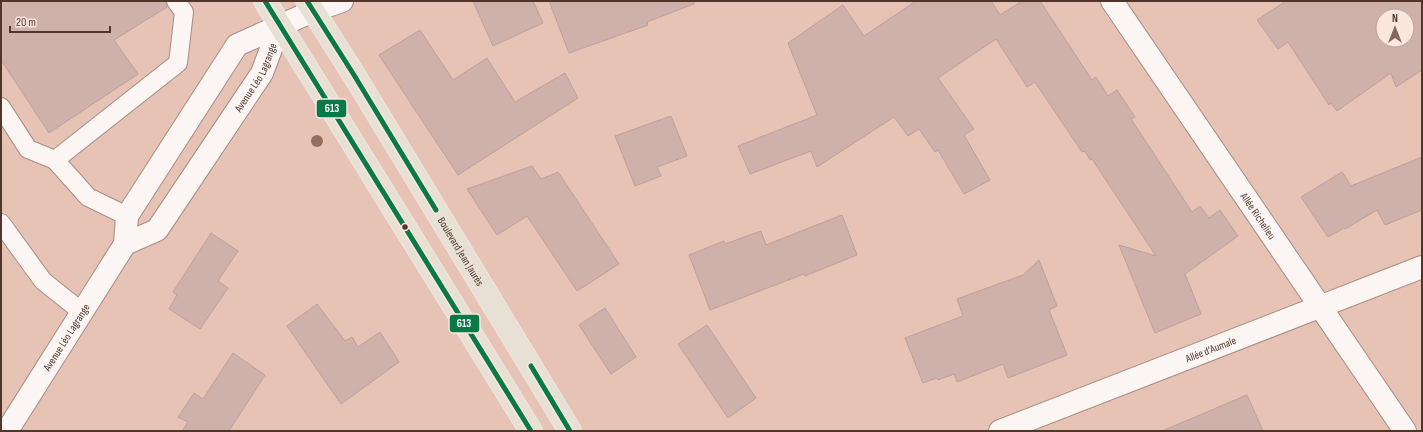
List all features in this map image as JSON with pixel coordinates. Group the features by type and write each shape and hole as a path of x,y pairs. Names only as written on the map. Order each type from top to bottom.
{"main road":[{"path":"265,1 531,431"},
{"name":"Boulevard Jean Jaurès","path":"310,6 354,75 570,431"}],"street":[{"path":"280,25 310,6 342,1"},
{"name":"Allée Richelieu","path":"1112,1 1405,431"},
{"name":"Avenue Léo Lagrange","path":"7,431 124,244 127,216 237,45 280,25"},
{"name":"Avenue Léo Lagrange","path":"124,244 157,230 262,74 280,25"},
{"name":"Allée d'Aumale","path":"1000,431 1422,267"}],"lane":[{"path":"55,160 178,63 184,12 176,1"},
{"path":"1,107 28,149 55,160 88,198 127,216"},
{"path":"1,223 43,281 82,312"}],"building":[{"path":"1,1 166,1 167,7 114,40 138,74 49,133 1,60"},
{"path":"473,1 533,1 543,23 493,46"},
{"path":"549,1 694,1 694,4 647,22 648,25 569,53"},
{"path":"916,1 991,1 1000,15 1022,1 1040,1 1092,80 1096,77 1108,96 1117,90 1135,117 1131,119 1192,212 1200,206 1209,218 1220,210 1238,236 1185,274 1201,314 1155,333 1119,245 1156,256 1092,159 1090,160 1085,151 1082,152 1035,82 1027,87 996,39 938,78 974,129 964,135 990,180 964,194 938,150 935,152 919,129 908,136 894,117 817,167 811,151 750,174 738,146 817,115 788,43 843,5 864,36"},
{"path":"1286,1 1422,1 1422,70 1396,87 1391,73 1337,111 1331,103 1329,105 1288,42 1278,49 1257,20"},
{"path":"420,30 453,80 487,58 515,102 565,73 578,98 458,175 379,55"},
{"path":"671,116 687,156 657,167 661,176 635,186 615,136"},
{"path":"1422,157 1422,210 1385,225 1377,210 1328,237 1301,197 1342,172 1351,186"},
{"path":"532,166 541,179 558,172 619,264 577,291 527,216 497,235 467,189"},
{"path":"842,215 857,255 805,276 804,274 710,310 689,255 724,241 725,244 761,231 766,245"},
{"path":"211,233 238,251 218,281 228,288 200,329 169,309 177,295 173,292"},
{"path":"1039,260 1057,306 1049,310 1067,355 1008,378 1003,364 957,382 954,374 938,380 936,378 923,383 905,338 963,316 957,299 1023,275"},
{"path":"317,304 345,341 352,337 358,347 380,332 399,362 341,404 287,326"},
{"path":"605,308 636,357 611,374 579,325"},
{"path":"707,325 756,398 728,418 678,344"},
{"path":"233,353 265,375 229,431 182,431 188,422 178,417 194,393 203,399"},
{"path":"1247,395 1263,431 1162,431"}],"transit line":[{"name":"613","path":"265,1 531,431"},
{"name":"613","path":"307,1 436,210"},
{"name":"613","path":"531,366 570,431"}]}
